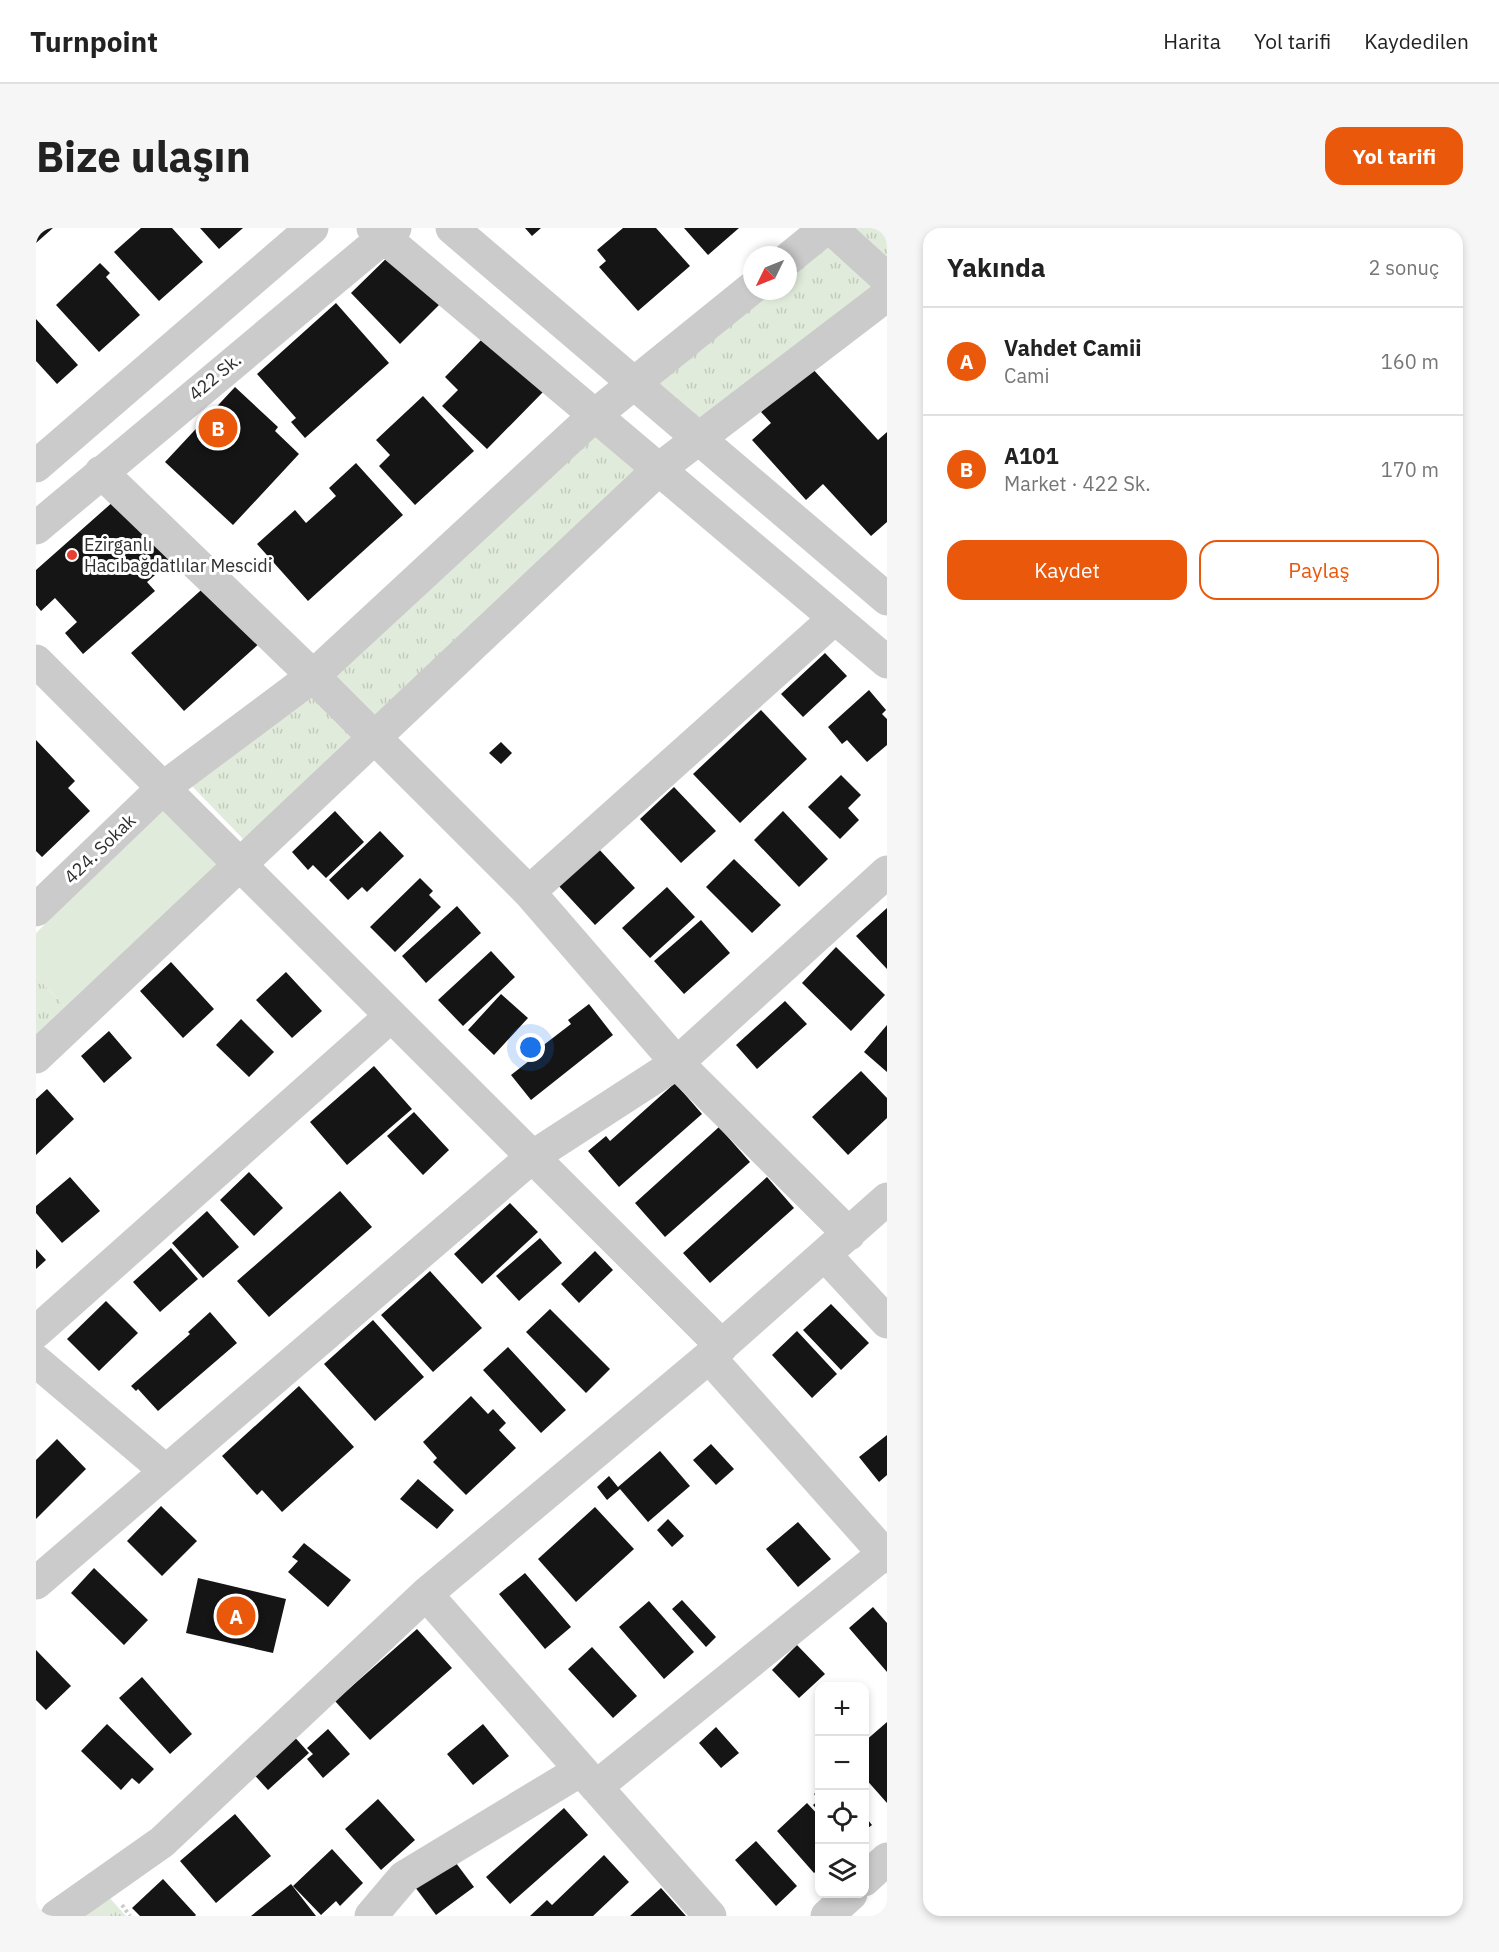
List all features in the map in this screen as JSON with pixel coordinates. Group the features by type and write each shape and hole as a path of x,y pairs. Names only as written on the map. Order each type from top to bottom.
{"street":[{"path":"36,466 312,228"},
{"path":"452,228 887,599"},
{"path":"797,252 826,228"},
{"path":"831,228 887,279"},
{"path":"385,231 659,470 887,662"},
{"name":"422 Sk.","path":"36,528 385,231"},
{"name":"424. Sokak","path":"36,910 163,788 313,676 595,415 743,295"},
{"path":"36,1057 373,737 659,470 887,295"},
{"path":"101,472 313,676 529,892 837,1244 887,1322"},
{"path":"529,892 835,618"},
{"path":"36,662 532,1156 715,1352 886,1553 589,1778 404,1877 371,1916"},
{"path":"36,1582 532,1156 677,1063 887,872"},
{"path":"36,1332 391,1016"},
{"path":"57,1916 162,1842 426,1594 715,1352 887,1199"},
{"path":"36,1361 166,1471"},
{"path":"426,1594 711,1916"},
{"path":"869,1875 887,1859"},
{"path":"827,1916 846,1898"}],"green space":[{"path":"826,228 887,228 887,295 699,439 634,383 743,298 743,300 797,300 797,252"},
{"path":"594,430 648,469 375,722 328,674"},
{"path":"312,692 352,737 246,842 190,784"},
{"path":"165,806 221,863 67,1009 36,976 36,933"},
{"path":"36,976 67,1009 36,1037"},
{"path":"99,1886 126,1916 57,1916"}],"building":[{"path":"36,228 53,228 36,243"},
{"path":"141,228 172,228 203,262 159,301 114,252"},
{"path":"200,228 243,228 219,249"},
{"path":"525,228 541,228 532,236"},
{"path":"623,228 656,228 690,266 638,311 599,267 606,261 597,250"},
{"path":"684,228 739,228 708,255"},
{"path":"397,248 446,298 400,344 351,293"},
{"path":"100,263 110,273 106,277 140,315 99,352 56,305"},
{"path":"336,303 389,363 305,438 291,422 296,418 257,374"},
{"path":"36,319 78,365 57,384 36,361"},
{"path":"486,335 544,391 487,449 442,406 458,390 445,377"},
{"path":"811,367 878,440 887,432 887,522 871,536 823,484 806,500 752,440 771,423 761,412"},
{"path":"235,387 278,427 275,431 299,454 233,525 165,462"},
{"path":"423,396 474,451 415,505 379,466 390,455 376,440"},
{"path":"356,463 403,515 308,601 257,544 295,510 306,523 336,496 329,488"},
{"path":"123,493 178,555 147,582 155,591 83,654 65,633 77,622 55,598 41,611 36,605 36,570"},
{"path":"209,583 262,641 184,711 131,653"},
{"path":"825,653 847,676 803,717 781,694"},
{"path":"869,690 886,710 882,714 887,719 887,745 867,762 847,740 842,744 828,727"},
{"path":"761,710 807,759 740,823 693,774"},
{"path":"36,740 75,781 68,788 90,811 42,857 36,851"},
{"path":"501,742 512,753 501,764 489,753"},
{"path":"841,775 861,795 848,808 859,820 840,839 808,807"},
{"path":"674,787 716,831 681,863 640,819"},
{"path":"335,811 364,842 326,878 313,865 308,870 292,852"},
{"path":"783,811 828,859 799,887 754,840"},
{"path":"380,831 404,856 367,892 362,887 348,900 329,880"},
{"path":"597,847 635,888 595,925 557,884"},
{"path":"734,859 781,905 752,933 706,887"},
{"path":"420,878 433,891 429,895 441,907 395,952 370,927"},
{"path":"667,887 695,917 650,958 622,928"},
{"path":"457,906 481,933 426,983 402,956"},
{"path":"887,908 887,969 856,936"},
{"path":"701,920 730,953 684,994 654,961"},
{"path":"836,947 885,995 851,1031 802,983"},
{"path":"491,951 515,977 463,1026 438,1000"},
{"path":"171,962 214,1009 183,1038 140,991"},
{"path":"286,972 322,1011 292,1038 256,1000"},
{"path":"501,994 528,1018 494,1055 468,1030"},
{"path":"785,1001 807,1024 757,1069 736,1045"},
{"path":"589,1004 613,1035 531,1100 511,1075 543,1050 541,1047 571,1024 568,1020"},
{"path":"241,1019 274,1052 249,1077 216,1045"},
{"path":"887,1025 887,1072 864,1052"},
{"path":"109,1031 132,1058 104,1083 81,1056"},
{"path":"374,1066 412,1109 347,1165 310,1122"},
{"path":"861,1071 887,1098 887,1118 848,1155 812,1117"},
{"path":"675,1083 702,1114 619,1187 588,1151 606,1136 610,1141"},
{"path":"47,1089 74,1119 36,1155 36,1099"},
{"path":"414,1112 449,1150 423,1175 387,1136"},
{"path":"719,1127 750,1162 665,1237 635,1203"},
{"path":"249,1172 283,1208 254,1236 220,1200"},
{"path":"70,1177 100,1211 62,1243 36,1213 36,1206"},
{"path":"767,1177 794,1208 710,1283 683,1253"},
{"path":"340,1191 372,1227 269,1317 237,1281"},
{"path":"510,1203 538,1232 482,1284 454,1254"},
{"path":"207,1211 239,1247 203,1278 172,1243"},
{"path":"540,1238 562,1263 519,1301 496,1276"},
{"path":"171,1248 198,1279 160,1312 133,1282"},
{"path":"36,1249 46,1260 36,1269"},
{"path":"595,1251 613,1270 579,1303 561,1284"},
{"path":"430,1271 482,1328 433,1372 381,1315"},
{"path":"106,1301 138,1333 99,1371 67,1339"},
{"path":"831,1304 869,1343 841,1370 803,1330"},
{"path":"550,1309 610,1369 586,1393 526,1332"},
{"path":"210,1312 237,1343 158,1411 138,1389 136,1391 131,1386 190,1334 188,1332"},
{"path":"373,1320 424,1377 375,1421 324,1364"},
{"path":"797,1331 837,1374 812,1398 772,1355"},
{"path":"508,1347 566,1410 541,1433 483,1370"},
{"path":"299,1386 354,1447 282,1512 262,1490 257,1495 222,1456"},
{"path":"471,1396 488,1414 493,1409 506,1423 499,1430 516,1448 466,1495 433,1462 437,1458 423,1442"},
{"path":"887,1435 887,1475 879,1482 859,1457"},
{"path":"57,1439 86,1469 36,1519 36,1460"},
{"path":"711,1444 734,1469 716,1485 693,1460"},
{"path":"660,1451 690,1486 648,1522 620,1489 607,1500 597,1487 609,1476 618,1487"},
{"path":"418,1479 454,1510 437,1529 400,1499"},
{"path":"161,1506 197,1541 162,1576 127,1541"},
{"path":"595,1507 634,1549 576,1602 538,1559"},
{"path":"668,1519 684,1536 672,1547 657,1530"},
{"path":"798,1522 831,1559 798,1587 766,1549"},
{"path":"304,1543 351,1580 328,1607 288,1572 298,1561 292,1557"},
{"path":"94,1568 148,1620 124,1645 71,1593"},
{"path":"525,1573 571,1627 545,1649 499,1594"},
{"path":"198,1578 286,1599 273,1653 186,1633"},
{"path":"682,1600 716,1637 706,1647 672,1609"},
{"path":"649,1601 694,1652 664,1679 619,1627"},
{"path":"873,1607 887,1623 887,1672 849,1628"},
{"path":"417,1629 452,1668 370,1740 335,1701"},
{"path":"797,1645 825,1674 799,1698 772,1670"},
{"path":"592,1647 637,1696 613,1718 568,1669"},
{"path":"36,1650 71,1686 46,1710 36,1700"},
{"path":"142,1677 192,1734 170,1754 119,1698"},
{"path":"887,1722 887,1803 869,1783 869,1738"},
{"path":"107,1724 154,1769 139,1784 132,1778 121,1790 81,1751"},
{"path":"483,1724 509,1756 473,1785 447,1754"},
{"path":"716,1727 739,1753 721,1768 699,1743"},
{"path":"328,1729 350,1754 323,1778 307,1759 313,1754 307,1748"},
{"path":"291,1733 309,1753 268,1790 250,1770"},
{"path":"378,1799 415,1840 381,1870 345,1829"},
{"path":"807,1803 815,1812 815,1872 814,1873 777,1831"},
{"path":"564,1808 588,1835 510,1904 486,1877"},
{"path":"235,1814 271,1856 216,1903 180,1861"},
{"path":"756,1841 797,1886 776,1906 735,1860"},
{"path":"332,1849 363,1883 340,1906 336,1901 321,1915 293,1886"},
{"path":"604,1855 629,1882 593,1916 530,1916 547,1900 552,1905"},
{"path":"453,1859 474,1887 436,1915 415,1887"},
{"path":"163,1879 195,1916 140,1916 132,1908"},
{"path":"291,1884 316,1916 251,1916"},
{"path":"661,1888 686,1916 630,1916"}],"place":[{"name":"A101","path":"218,428"},
{"name":"Ezirganlı Hacıbağdatlılar Mescidi","path":"72,555"},
{"name":"Vahdet Camii","path":"236,1616"}]}
